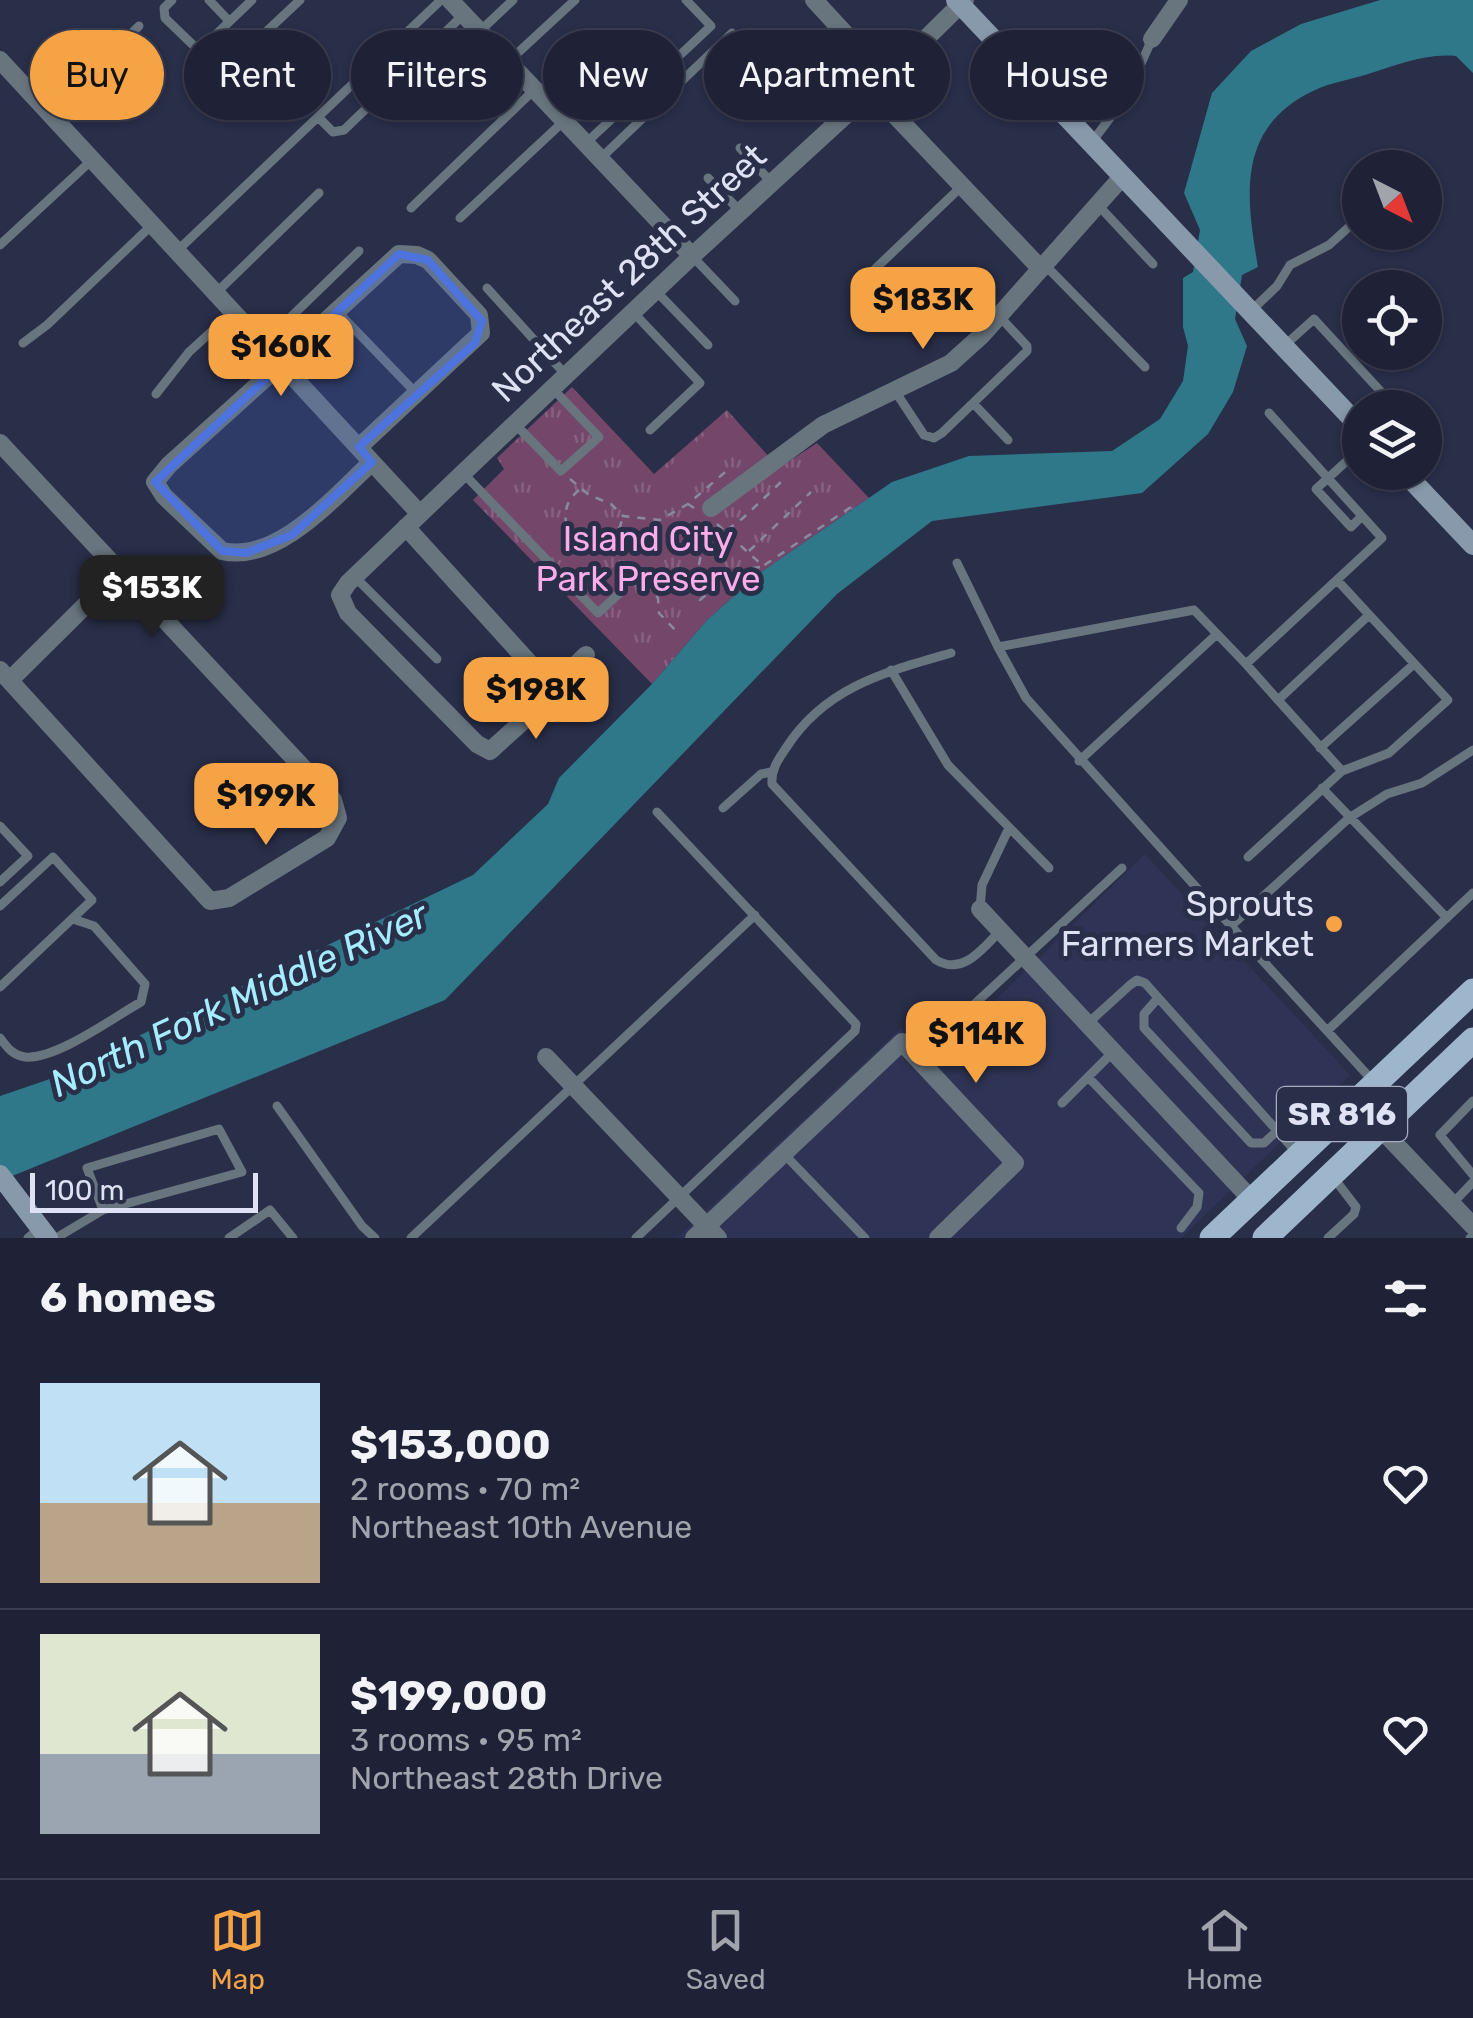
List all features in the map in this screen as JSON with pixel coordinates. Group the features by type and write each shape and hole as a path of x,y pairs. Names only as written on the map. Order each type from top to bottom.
{"main road":[{"name":"SR 816","path":"1212,1238 1473,991"},
{"name":"SR 816","path":"1263,1238 1472,1044"},
{"path":"1308,1147 1310,1172 1325,1180"},
{"path":"1252,1200 1262,1216 1263,1238"}],"street":[{"path":"450,0 479,30"},
{"path":"814,0 837,30"},
{"path":"1152,40 1179,0"},
{"path":"961,2 1342,407"},
{"name":"Northeast 28th Street","path":"933,30 961,2"},
{"path":"0,60 30,91"},
{"path":"523,77 543,97"},
{"path":"57,120 372,462 413,521 552,688 586,655"},
{"path":"566,120 692,256"},
{"name":"Northeast 28th Street","path":"552,688 552,696 490,752 484,751 348,613 340,595 355,576 655,290 841,120"},
{"path":"908,120 962,186 1043,267"},
{"path":"711,508 824,425 951,363 999,316 1123,176"},
{"path":"358,447 481,333 482,322 428,260 417,255 399,254 386,263 169,464 155,482 164,496 222,551 246,552 292,535 372,462"},
{"path":"0,444 120,571 334,800 338,818 327,838 229,898 210,901 5,676 120,571"},
{"path":"1421,490 1473,545"},
{"path":"980,910 1252,1200"},
{"path":"546,1057 679,1197 707,1234 902,1042 1015,1163 938,1238"},
{"path":"1380,1128 1473,1226"},
{"path":"4,1180 43,1235"}],"lane":[{"path":"172,0 164,8 165,18 194,46 206,44 252,0"},
{"path":"209,0 229,21"},
{"path":"268,30 300,0"},
{"path":"410,30 441,0"},
{"path":"481,30 513,0"},
{"path":"523,49 575,0"},
{"path":"586,142 711,26 686,0"},
{"path":"447,30 464,14"},
{"path":"135,30 139,26"},
{"path":"1092,142 1127,96 1152,40"},
{"path":"601,158 704,60"},
{"path":"331,105 351,86"},
{"path":"412,208 536,90"},
{"path":"178,251 315,120"},
{"path":"321,120 333,132 344,130 354,120"},
{"path":"460,218 566,120"},
{"path":"740,148 772,183"},
{"path":"0,245 93,159"},
{"path":"708,178 740,212"},
{"path":"875,268 962,186"},
{"path":"216,293 319,193"},
{"path":"1098,205 1153,264"},
{"path":"23,343 153,224"},
{"path":"1250,310 1276,286 1290,265 1342,233"},
{"path":"262,344 359,252"},
{"path":"692,256 735,301"},
{"path":"1043,267 1145,367"},
{"path":"487,288 599,437 562,471 515,424"},
{"path":"655,290 708,345"},
{"path":"335,310 417,394"},
{"path":"156,394 190,352 233,312"},
{"path":"632,312 700,383 650,430"},
{"path":"894,391 929,438 942,433 1028,348 999,316"},
{"path":"1284,346 1314,319 1379,390"},
{"path":"973,403 1008,440"},
{"path":"1246,664 1382,538 1268,413"},
{"path":"1342,465 1316,489 1351,526 1362,516"},
{"path":"463,474 598,614 623,590"},
{"path":"957,563 1026,698 1375,1083"},
{"path":"355,576 437,659"},
{"path":"1248,857 1342,771 1389,753 1448,700 1337,580"},
{"path":"998,647 1194,610 1342,771"},
{"path":"1278,700 1369,615"},
{"path":"1080,760 1217,634"},
{"path":"951,653 869,677 819,708 795,734 772,772 775,791 945,966 959,966 978,954 1000,931"},
{"path":"1320,748 1414,664"},
{"path":"891,670 934,746 1049,868"},
{"path":"1232,926 1350,818 1387,794 1422,783 1473,750"},
{"path":"723,808 761,774 772,772"},
{"path":"1322,788 1447,918"},
{"path":"636,1238 855,1031 851,1017 656,812"},
{"path":"0,826 28,856 0,882"},
{"path":"980,910 982,886 1010,828"},
{"path":"0,906 52,857 92,900 0,986"},
{"path":"929,1046 1122,868"},
{"path":"1328,1031 1473,893"},
{"path":"411,1238 755,916"},
{"path":"0,1038 12,1053 28,1058 57,1050 141,1002 145,984 94,926 73,919"},
{"path":"1086,1025 1137,980 1145,983 1277,1130 1308,1147"},
{"path":"1158,998 1144,1014 1144,1028 1251,1143 1264,1142 1277,1130"},
{"path":"1062,1102 1112,1052"},
{"path":"1088,1077 1198,1193 1198,1207 1180,1228"},
{"path":"1452,1204 1473,1178 1440,1135 1473,1101"},
{"path":"276,1106 362,1226 376,1238"},
{"path":"43,1235 103,1210 242,1172 218,1130 87,1168 103,1210"},
{"path":"784,1154 866,1238"},
{"path":"1325,1180 1356,1207 1354,1214 1328,1238"},
{"path":"230,1238 270,1210 293,1238"}],"path":[{"path":"765,468 780,484 702,549 690,588 700,600 732,571 763,566 854,505"},
{"path":"562,471 580,489 611,504 623,516 660,520 688,504"},
{"path":"580,489 567,504 566,523 584,535 601,538 658,598 659,612 680,636"},
{"path":"763,566 748,552 811,492"},
{"path":"601,538 620,527 623,516"}],"highlighted area":[{"path":"399,254 428,260 482,321 475,343 359,447 372,462 292,535 246,553 222,551 155,482"}],"shaded area":[{"path":"1145,854 1350,1075 1181,1238 677,1238 901,1028 934,1060"}],"green space":[{"name":"Island City Park Preserve","path":"572,387 654,474 727,410 779,468 817,443 869,498 760,573 707,620 652,684 473,500 504,469 497,458"},
{"path":"718,423 740,447 690,491 669,467"}],"water":[{"name":"North Fork Middle River","path":"1380,0 1473,0 1473,73 1456,56 1410,61 1313,91 1288,106 1270,124 1252,167 1251,215 1258,267 1242,275 1235,319 1247,346 1233,392 1208,434 1142,493 932,521 837,594 445,1000 0,1181 0,1096 47,1080 473,875 548,804 559,778 652,684 707,620 760,573 892,482 969,456 1112,451 1160,419 1183,381 1188,346 1183,327 1183,278 1193,272 1200,230 1184,193 1212,93 1251,51 1301,24"}],"place":[{"name":"Sprouts Farmers Market","path":"1334,924"}]}
